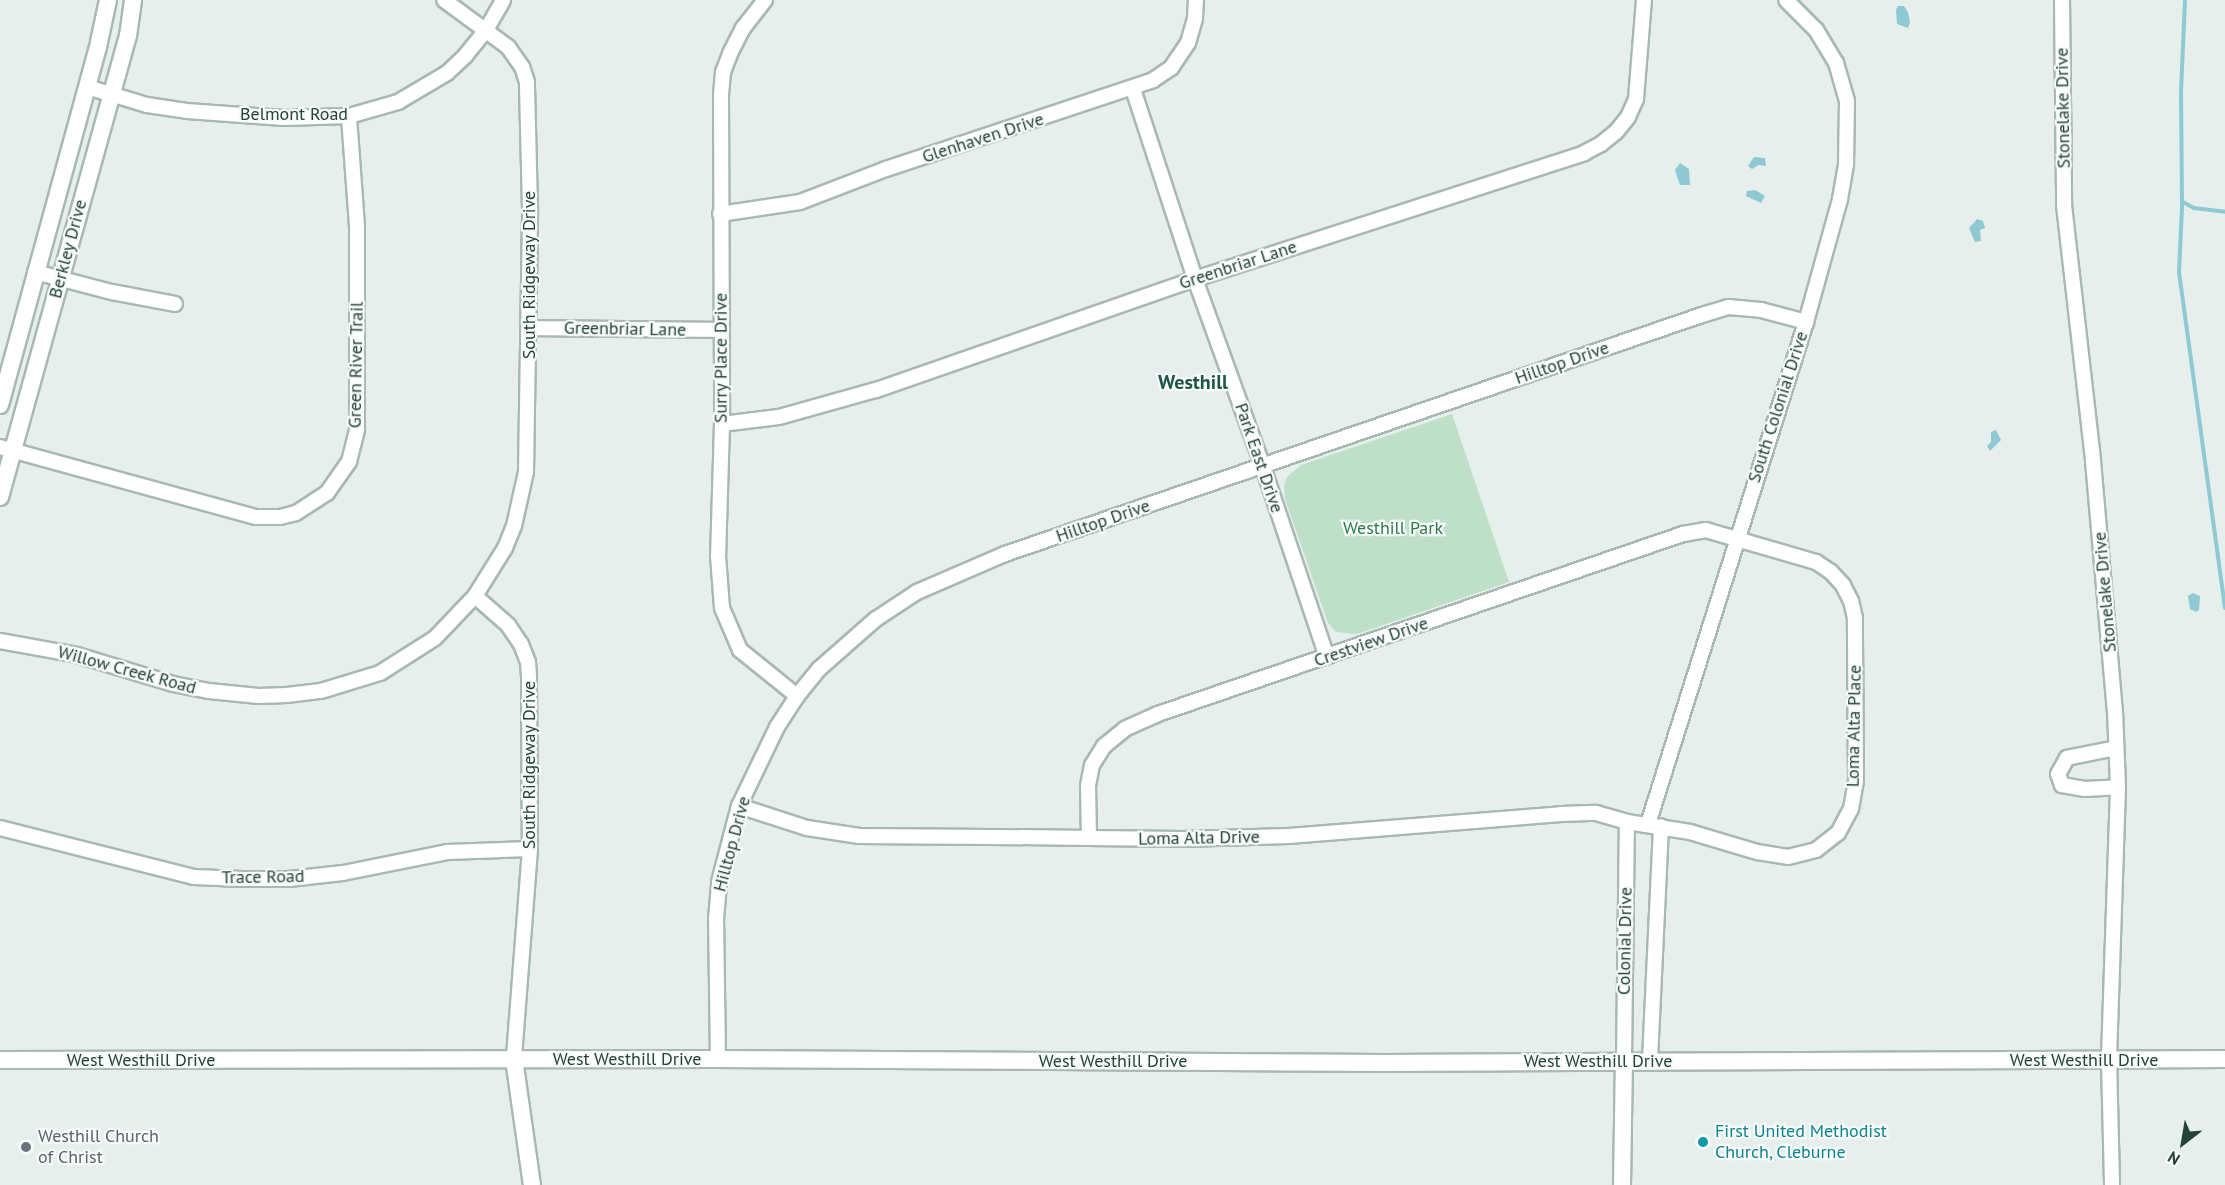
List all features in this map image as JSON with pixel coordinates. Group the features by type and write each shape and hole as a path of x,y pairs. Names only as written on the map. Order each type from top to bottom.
{"street":[{"name":"Berkley Drive","path":"0,405 87,87 108,0"},
{"name":"Berkley Drive","path":"0,497 6,449 60,279 128,36 134,0"},
{"name":"South Ridgeway Drive","path":"444,0 508,47 522,67 527,82 530,328 526,472 522,501 505,548 475,596 508,625 521,644 528,662 530,849 514,1059 532,1185"},
{"path":"486,30 503,0"},
{"name":"Glenhaven Drive","path":"720,214 800,202 886,169 1132,89 1171,68 1188,43 1195,18 1196,0"},
{"name":"Greenbriar Lane","path":"722,424 779,417 876,390 1195,279 1584,153 1601,144 1616,132 1628,117 1636,99 1644,0"},
{"name":"South Colonial Drive","path":"1654,825 1736,538 1806,322 1840,199 1846,164 1847,101 1836,63 1816,30 1786,0"},
{"name":"Stonelake Drive","path":"2062,0 2064,206 2093,461 2118,787 2109,1060 2112,1185"},
{"name":"Surry Place Drive","path":"761,1 743,28 723,72 720,214 722,424 718,556 722,608 740,650 797,696"},
{"name":"Belmont Road","path":"87,87 147,105 187,111 284,118 348,116 398,102 423,89 465,56 486,30"},
{"name":"Park East Drive","path":"1132,89 1195,279 1263,467 1327,657"},
{"name":"Green River Trail","path":"6,449 256,517 296,513 312,505 327,493 349,462 357,429 357,226 348,116"},
{"path":"35,272 175,304"},
{"name":"Hilltop Drive","path":"718,1059 716,919 719,882 739,806 777,727 797,696 839,650 876,619 916,592 1005,554 1728,308 1761,310 1806,322"},
{"name":"Greenbriar Lane","path":"530,328 721,330"},
{"name":"Crestview Drive","path":"1089,838 1088,786 1092,765 1104,746 1125,729 1158,714 1683,534 1706,530 1736,538"},
{"name":"Loma Alta Place","path":"1654,825 1757,852 1788,857 1816,850 1838,833 1851,809 1856,782 1855,618 1851,601 1843,585 1831,572 1816,562 1736,538"},
{"name":"Willow Creek Road","path":"0,641 77,655 173,684 209,691 259,696 287,695 321,691 380,673 435,638 475,596"},
{"path":"2116,748 2067,758 2058,774 2062,785 2085,789 2118,787"},
{"name":"Loma Alta Drive","path":"739,806 807,828 859,836 1089,838 1289,836 1596,813 1627,822 1654,825"},
{"name":"Colonial Drive","path":"1624,1060 1627,822"},
{"name":"Colonial Drive","path":"1650,1060 1654,825"},
{"name":"Trace Road","path":"0,828 194,877 233,879 289,879 343,873 447,852 530,849"},
{"name":"West Westhill Drive","path":"0,1060 718,1059 1361,1063 2225,1059"},
{"path":"1622,1185 1624,1060"}],"green space":[{"name":"Westhill Park","path":"1452,414 1509,582 1357,634 1336,632 1328,623 1285,499 1284,486 1287,477 1301,465"}],"water":[{"path":"1898,6 1904,6 1908,12 1910,22 1908,28 1897,24"},
{"path":"1754,157 1765,158 1766,166 1759,165 1752,169 1748,166"},
{"path":"1680,163 1689,169 1690,185 1680,185 1675,170"},
{"path":"1755,190 1765,196 1761,203 1746,196 1747,191"},
{"path":"1977,219 1983,221 1985,228 1980,230 1981,241 1975,242 1969,228"},
{"path":"1996,430 2001,440 1990,451 1987,446 1991,442 1991,432"},
{"path":"2193,593 2200,596 2199,610 2196,612 2190,609 2188,596"}],"waterway":[{"path":"2185,0 2181,90 2182,207 2179,272 2225,608"},
{"path":"2183,202 2194,208 2225,212"}],"place":[{"name":"First United Methodist Church, Cleburne","path":"1703,1142"},
{"name":"Westhill Church of Christ","path":"26,1147"}],"district":[{"name":"Westhill","path":"1193,382"}]}
